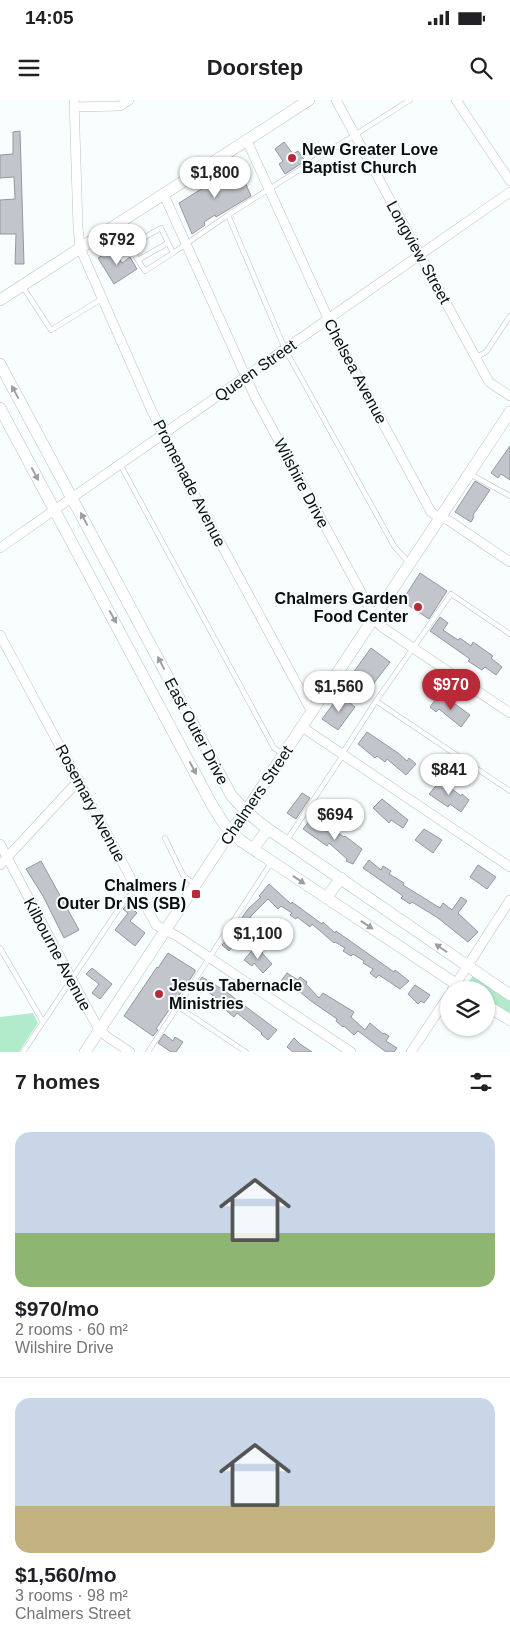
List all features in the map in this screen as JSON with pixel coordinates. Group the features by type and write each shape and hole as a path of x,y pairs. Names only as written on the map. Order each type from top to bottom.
{"street":[{"path":"74,104 120,106 129,100"},
{"path":"0,300 309,100"},
{"name":"Longview Street","path":"336,100 489,382 510,396"},
{"path":"456,100 510,181"},
{"name":"Promenade Avenue","path":"74,104 80,248 163,434 312,712"},
{"name":"Chelsea Avenue","path":"247,141 328,319 431,512 440,518 448,520 510,562"},
{"name":"Queen Street","path":"0,548 510,192"},
{"name":"Wilshire Drive","path":"164,195 246,377 369,607 373,619"},
{"name":"East Outer Drive","path":"0,364 231,794 246,811 268,829 510,995"},
{"name":"East Outer Drive","path":"0,408 212,805 224,824 253,849 447,981"},
{"name":"Chalmers Street","path":"84,1052 510,412"},
{"path":"13,431 24,429 29,425 30,420"},
{"path":"373,619 510,713"},
{"name":"Rosemary Avenue","path":"0,635 156,925 209,957 351,1052"},
{"path":"174,731 192,721"},
{"path":"302,727 510,867"},
{"path":"0,865 79,780"},
{"path":"212,805 231,794"},
{"path":"253,849 268,829"},
{"name":"Kilbourne Avenue","path":"0,844 99,1030 130,1052"},
{"path":"326,898 340,878"},
{"path":"460,981 467,966 510,900"},
{"path":"411,1052 440,1009"},
{"path":"495,1011 510,1020"}],"lane":[{"path":"173,253 161,228 129,246 145,271 173,253 185,243 228,215 410,100"},
{"path":"228,215 286,349 394,546 410,564"},
{"path":"138,260 168,243"},
{"path":"22,286 51,330 103,298"},
{"path":"476,357 486,352 510,316"},
{"path":"120,464 274,748 284,754"},
{"path":"469,474 510,496"},
{"path":"286,841 376,701 451,594 510,634"},
{"path":"376,701 510,791"},
{"path":"165,838 183,875 195,885"},
{"path":"148,1052 272,862"},
{"path":"23,1052 122,904 137,888"},
{"path":"0,948 43,1022"},
{"path":"177,1006 246,1052"}],"green space":[{"path":"473,976 481,981 469,981"},
{"path":"495,990 510,1000 510,1016 495,1006"},
{"path":"33,1013 38,1023 19,1052 0,1052 0,1017"}],"building":[{"path":"20,131 24,264 15,264 16,234 0,234 0,200 15,199 14,177 0,178 0,155 13,154 13,132"},
{"name":"New Greater Love Baptist Church","path":"284,142 293,154 298,151 305,161 285,174 279,164 283,161 275,149"},
{"path":"238,166 251,196 204,222 205,225 192,234 179,203"},
{"path":"113,249 122,263 130,257 137,269 114,284 98,258"},
{"path":"510,446 510,480 501,474 498,478 491,473"},
{"path":"475,481 490,490 473,515 474,517 471,522 455,512"},
{"path":"420,573 447,591 429,619 402,601"},
{"path":"440,617 448,623 443,630 471,646 473,642 493,656 491,658 502,667 496,675 485,667 482,670 468,661 470,659 430,631"},
{"path":"371,648 390,662 368,691 350,677"},
{"path":"340,695 355,707 338,730 322,719"},
{"path":"439,695 470,715 461,727 439,709 436,712 430,707"},
{"path":"367,732 407,761 409,758 416,764 406,775 387,759 385,762 377,756 375,758 358,744"},
{"path":"441,780 469,800 461,812 450,804 448,807 429,794"},
{"path":"302,793 310,798 296,819 287,813"},
{"path":"382,799 408,820 403,828 391,820 389,823 373,808"},
{"path":"310,820 326,831 329,827 362,849 353,864 346,861 347,859 329,843 327,846 303,829"},
{"path":"424,829 442,840 433,853 415,840"},
{"path":"369,860 381,870 383,866 391,871 389,874 404,883 403,885 440,908 443,903 452,910 461,897 467,901 458,913 478,932 468,942 438,918 412,902 410,904 401,898 403,896 363,868"},
{"path":"41,861 79,930 64,938 43,896 26,869"},
{"path":"478,865 496,877 487,889 470,877"},
{"path":"269,884 291,904 292,902 322,924 323,922 335,933 336,931 409,981 400,989 379,975 376,978 370,973 373,969 363,963 364,961 353,954 351,956 343,951 345,948 334,943 312,924 310,927 297,917 296,919 290,915 292,913 281,906 278,909 268,899 244,926 239,922 248,909 261,897 259,896"},
{"path":"129,903 137,913 130,921 145,933 135,946 115,930 128,913 123,909"},
{"path":"233,932 240,938 229,951 222,945"},
{"path":"256,946 272,964 263,973 254,963 252,966 244,960"},
{"name":"Jesus Tabernacle Ministries","path":"168,953 195,970 195,972 153,1036 124,1016"},
{"path":"92,968 112,984 100,999 92,993 99,984 86,974"},
{"path":"287,973 298,980 300,977 307,982 306,984 319,998 323,993 354,1012 351,1017 365,1030 370,1023 383,1034 389,1036 386,1041 397,1048 394,1052 386,1052 358,1031 354,1035 336,1021 337,1019 300,992 281,981"},
{"path":"202,977 225,991 277,1030 268,1040 237,1013 234,1017 217,1003 219,1000 204,989 202,993 194,988"},
{"path":"415,985 430,995 424,1003 421,1001 418,1004 408,994"},
{"path":"164,1034 173,1041 175,1037 183,1042 176,1052 171,1052 158,1043"},
{"path":"294,1038 312,1052 293,1052 287,1047"}],"place":[{"name":"New Greater Love Baptist Church","path":"292,158"},
{"name":"Chalmers Garden Food Center","path":"418,607"},
{"name":"Chalmers / Outer Dr NS (SB)","path":"196,894"},
{"name":"Jesus Tabernacle Ministries","path":"159,994"}]}
